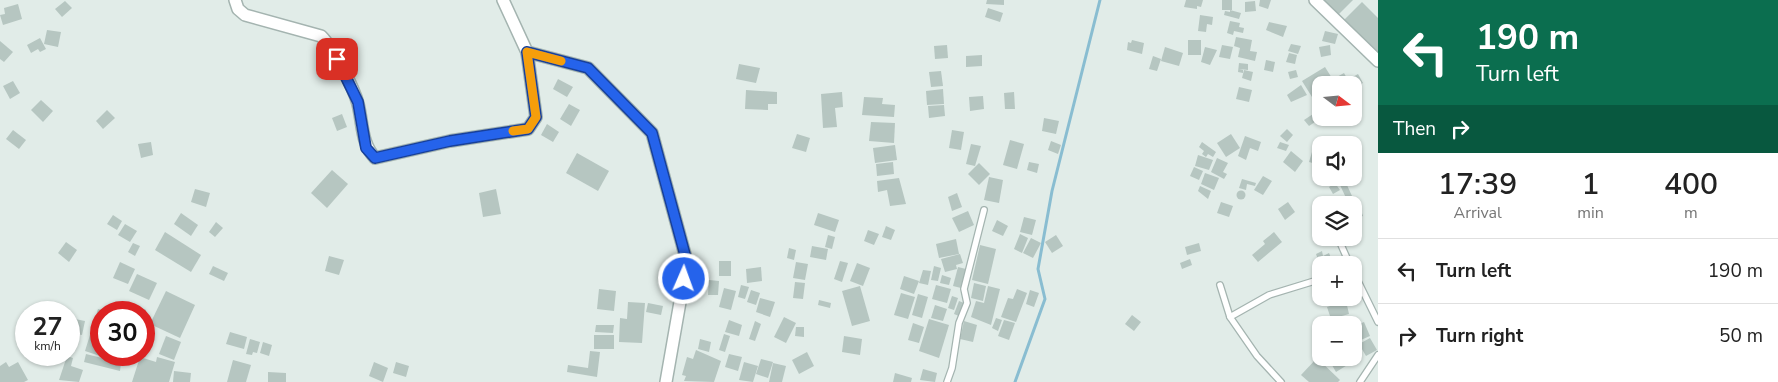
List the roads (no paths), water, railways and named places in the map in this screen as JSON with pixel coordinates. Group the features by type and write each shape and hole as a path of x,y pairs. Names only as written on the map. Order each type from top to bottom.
{"street":[{"path":"236,0 238,10 245,15 322,36 330,44 358,102 366,148 375,158 450,141 528,129 536,117 527,52 503,0"},
{"path":"1315,0 1378,62"},
{"path":"527,52 588,68 652,133 687,262 666,382"}],"lane":[{"path":"947,382 952,368 959,323 967,303 964,289 984,210"},
{"path":"1230,317 1268,295 1312,282"},
{"path":"1220,285 1230,317 1257,356 1281,382"},
{"path":"1362,290 1378,322"},
{"path":"1360,382 1378,355"}],"waterway":[{"path":"1015,382 1045,299 1038,269 1052,191 1100,0"}]}
